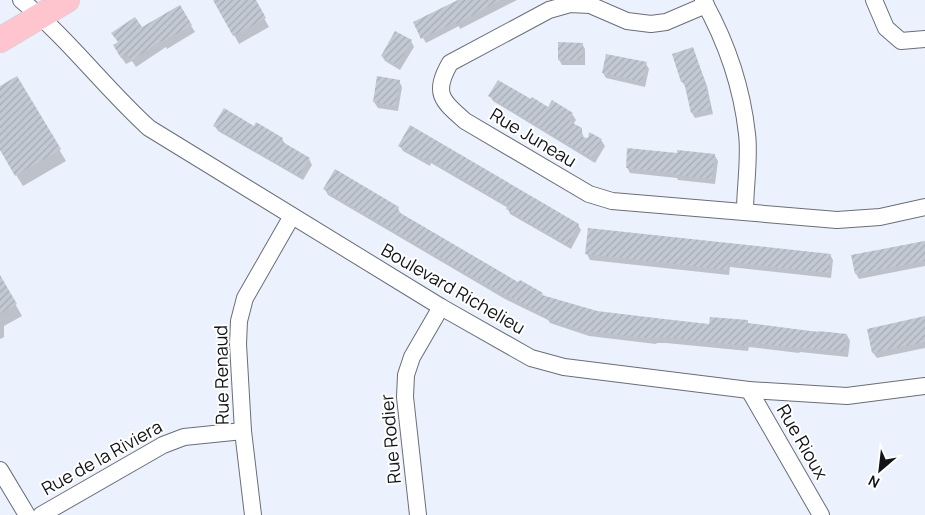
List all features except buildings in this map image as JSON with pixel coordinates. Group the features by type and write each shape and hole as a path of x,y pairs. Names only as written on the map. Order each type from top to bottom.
{"main road":[{"path":"0,40 67,0"}],"street":[{"name":"Boulevard Richelieu","path":"21,0 40,16 122,103 149,128 441,307 531,358 564,367 749,390 847,396 925,386"},
{"path":"874,0 886,28 901,42 925,39"},
{"path":"705,3 728,55 742,100 748,136 744,211"},
{"name":"Rue Juneau","path":"705,3 666,22 651,24 627,22 590,5 570,4 549,10 450,63 441,78 440,94 449,107 465,121 589,194 612,201 837,220 880,217 925,207"},
{"name":"Rue Renaud","path":"253,515 243,430 238,344 239,321 245,298 292,216"},
{"name":"Rue Rodier","path":"418,515 405,397 406,376 412,357 441,307"},
{"name":"Rue Rioux","path":"749,390 821,515"},
{"name":"Rue de la Riviera","path":"41,515 163,445 184,437 243,430"},
{"path":"0,470 27,515"}]}
